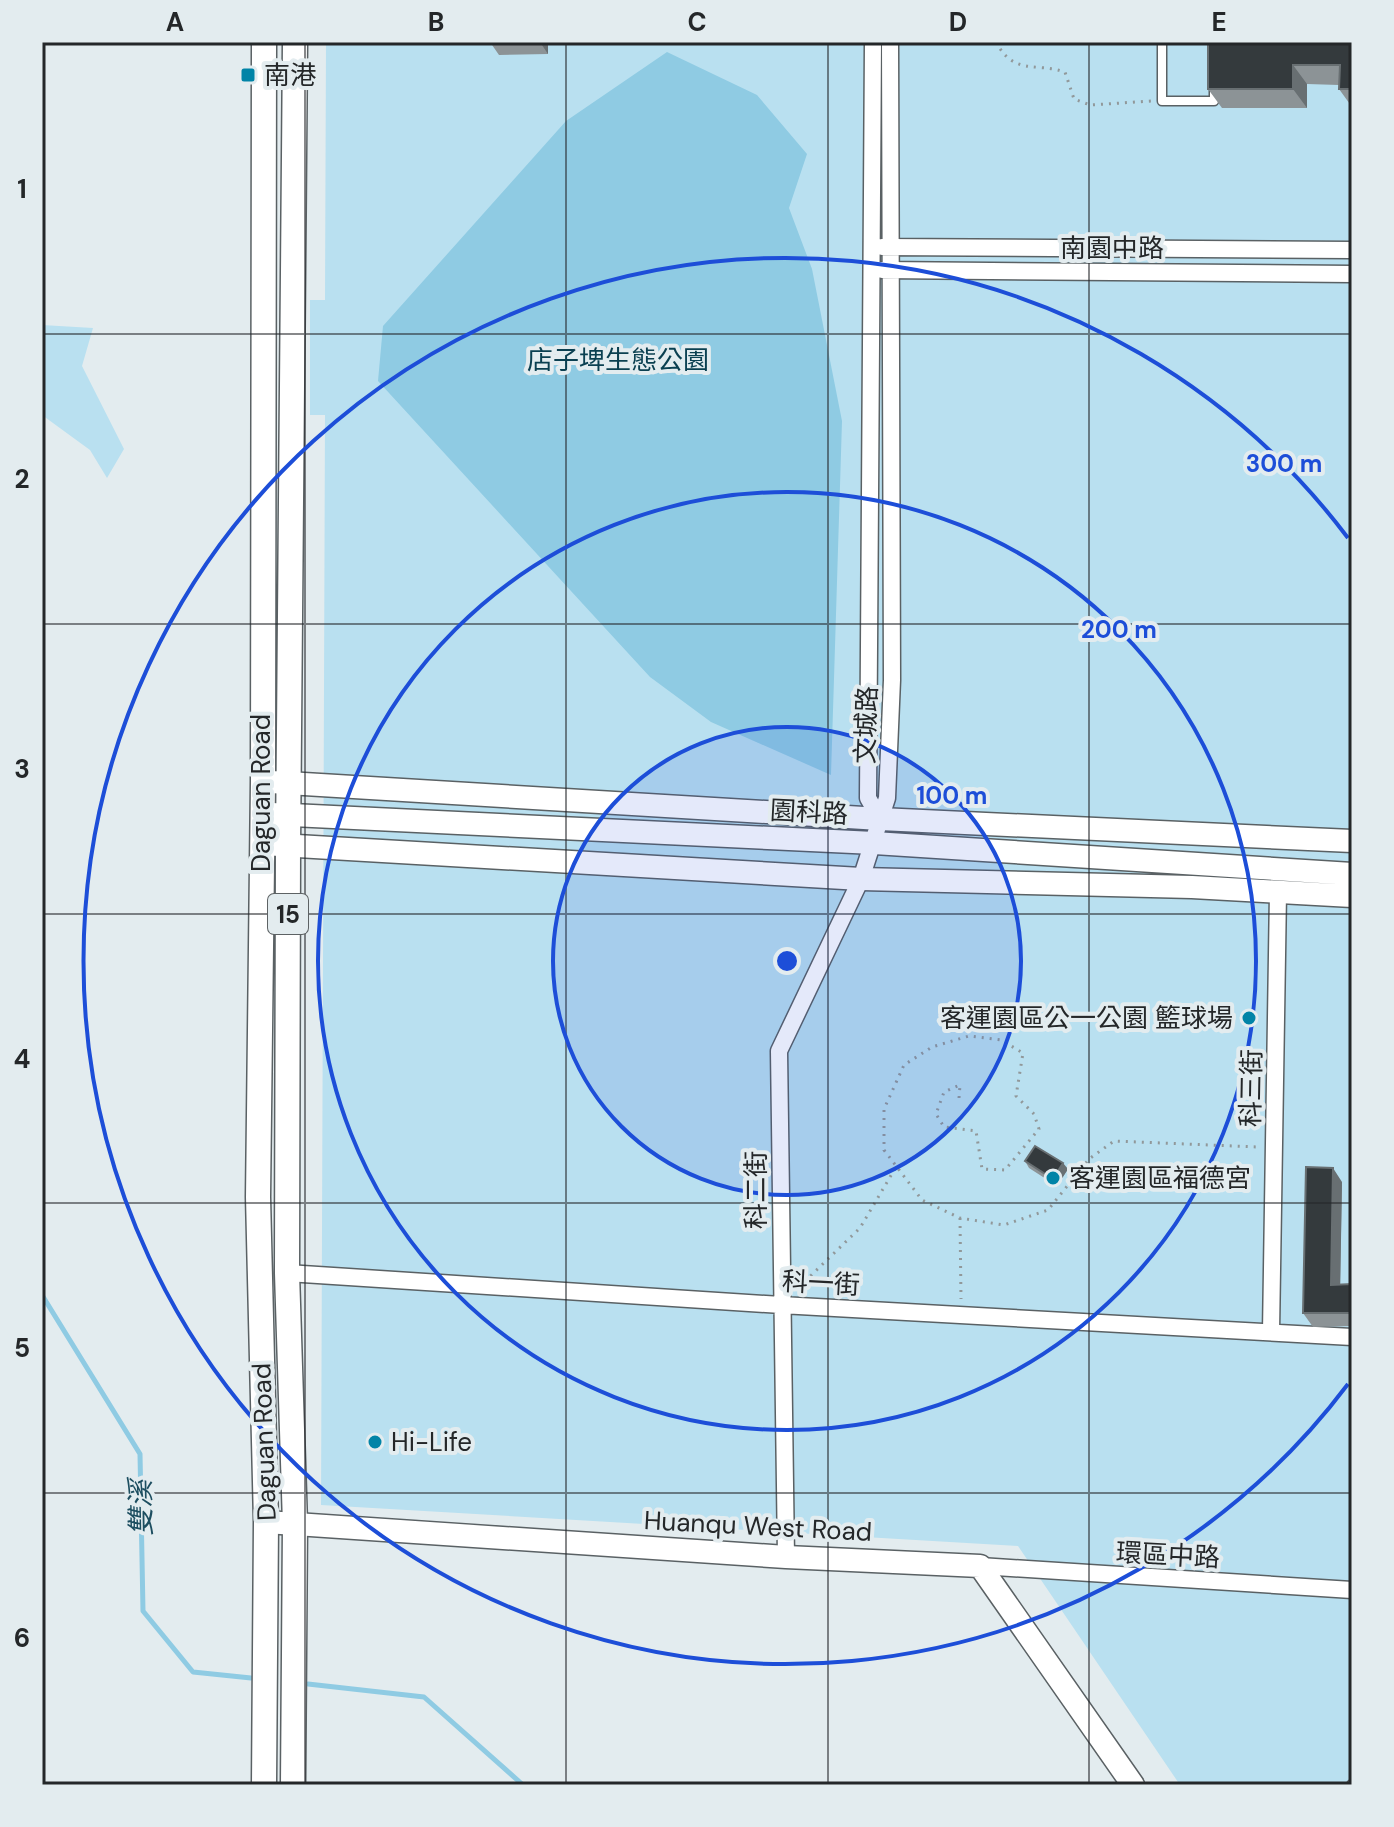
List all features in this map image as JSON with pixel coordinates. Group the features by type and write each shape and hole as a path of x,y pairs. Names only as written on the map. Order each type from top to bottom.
{"main road":[{"name":"Daguan Road","path":"264,42 263,844 258,1197 266,1522 264,1785"},
{"name":"Daguan Road","path":"293,1785 295,1524 287,1273 295,42"}],"street":[{"name":"文城路","path":"873,42 868,798 880,819"},
{"name":"文城路","path":"880,819 887,798 892,680 890,42"},
{"name":"南園中路","path":"873,246 1352,250"},
{"name":"南園中路","path":"872,270 1352,274"},
{"path":"263,781 880,819 1352,841"},
{"name":"園科路","path":"263,814 874,843 1352,874"},
{"name":"科二街","path":"786,1557 779,1051 861,879 880,819"},
{"path":"263,844 861,879 1192,887 1352,896"},
{"name":"科三街","path":"1271,1332 1278,892"},
{"name":"科一街","path":"287,1273 1352,1337"},
{"name":"Huanqu West Road","path":"266,1522 786,1557 980,1566"},
{"path":"980,1566 1133,1785"},
{"name":"環區中路","path":"980,1566 1352,1590"}],"lane":[{"path":"1162,42 1162,101 1214,101 1214,71"}],"path":[{"path":"996,42 1011,61 1024,67 1065,72 1074,99 1081,103 1162,101"},
{"path":"959,1098 960,1085 944,1092 936,1114 944,1127 976,1131 982,1169 1005,1170 1039,1129 1034,1114 1016,1096 1023,1053 1001,1040 969,1036 932,1047 904,1065 884,1109 884,1150 922,1200 960,1218 1004,1225 1048,1210 1089,1159 1114,1141 1274,1148"},
{"path":"781,1305 860,1228 896,1167"},
{"path":"960,1218 961,1315"}],"green space":[{"path":"326,42 1352,42 1352,1785 1180,1785 1018,1546 321,1505 325,415 310,415 310,300 325,300"},
{"path":"42,325 93,328 82,366 124,449 107,478 90,450 42,415"}],"shaded area":[{"name":"店子埤生態公園","path":"667,52 757,95 807,154 789,208 812,269 842,421 831,775 711,722 650,677 378,381 383,326 566,121"}],"building":[{"path":"1208,42 1352,42 1352,89 1339,89 1340,65 1293,65 1293,89 1208,89"},
{"name":"客運園區福德宮","path":"1035,1146 1063,1163 1053,1179 1025,1161"},
{"path":"1306,1167 1333,1168 1331,1285 1352,1284 1352,1313 1303,1313"}],"waterway":[{"name":"雙溪","path":"42,1295 140,1454 143,1611 193,1672 251,1678"},
{"name":"雙溪","path":"308,1684 424,1697 523,1785"}],"place":[{"name":"南港","path":"248,75"},
{"name":"客運園區公一公園 籃球場","path":"1249,1018"},
{"name":"客運園區福德宮","path":"1053,1178"},
{"name":"Hi-Life","path":"375,1442"}]}
